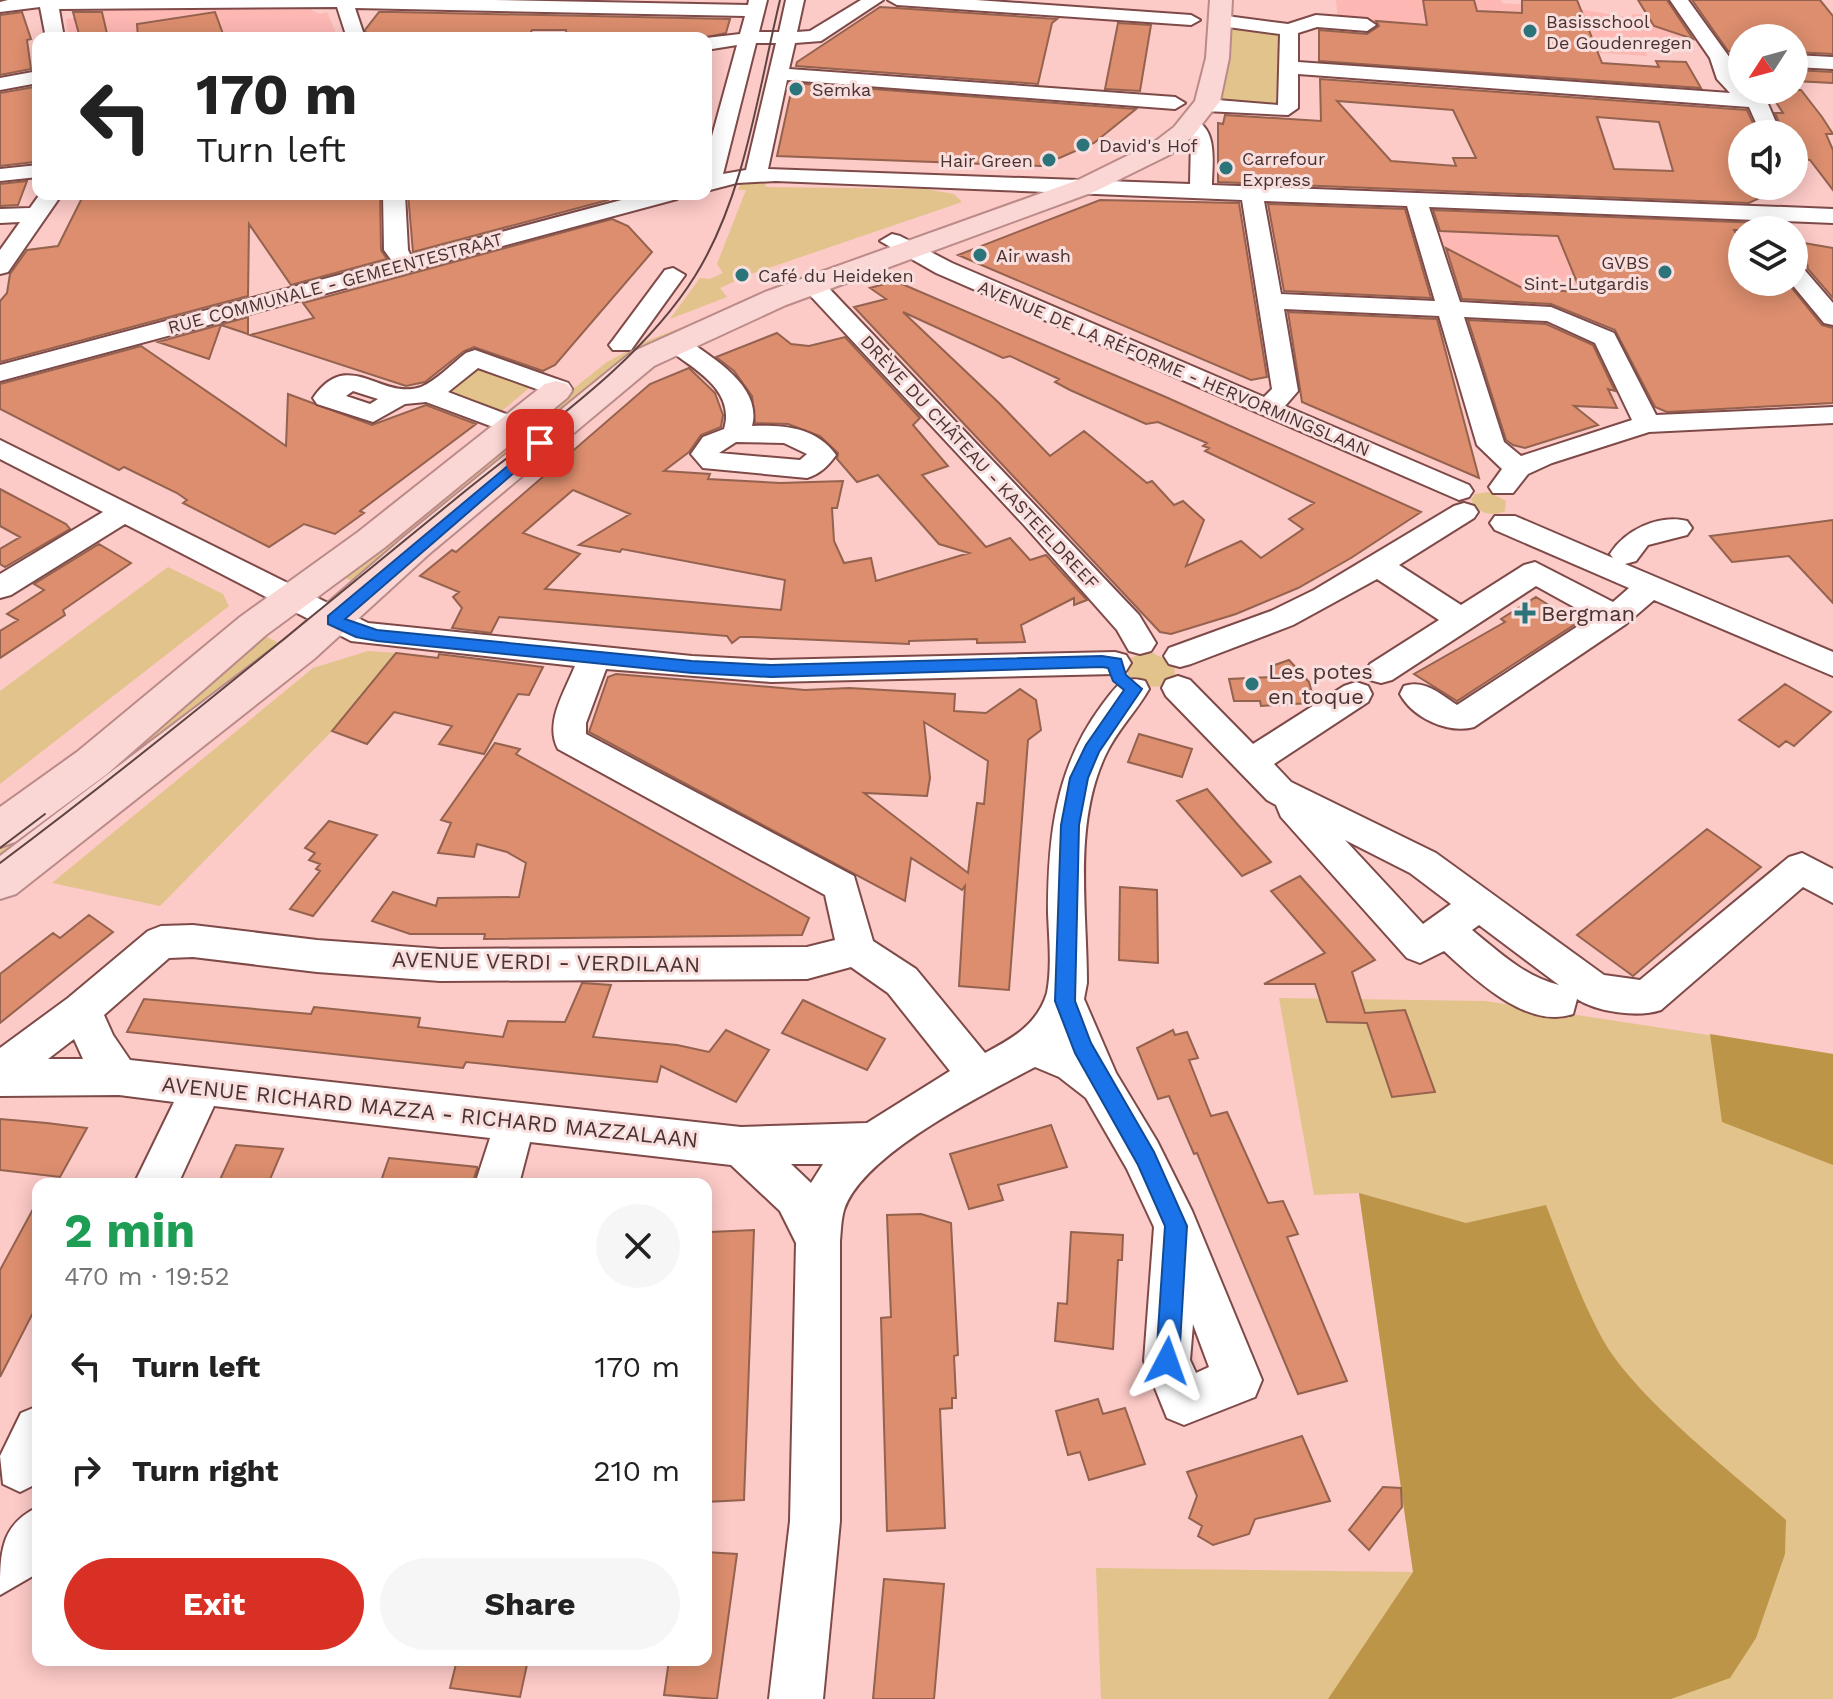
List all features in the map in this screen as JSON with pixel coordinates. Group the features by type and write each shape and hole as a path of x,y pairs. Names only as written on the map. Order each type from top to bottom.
{"main road":[{"path":"1188,48 1192,10"},
{"path":"0,881 334,620 416,546 643,359 665,335 900,246 1138,163 1198,115 1212,88 1220,11"},
{"path":"0,830 92,763 289,598 371,540 559,389 622,345 665,335 814,286 973,210 1128,146 1162,119 1175,103 1186,76"}],"street":[{"path":"756,175 795,0"},
{"path":"712,43 819,35 874,0"},
{"path":"897,0 1192,10"},
{"path":"1679,0 1720,58 1728,63"},
{"path":"42,1 53,32"},
{"path":"0,7 42,1 756,6 712,169"},
{"path":"342,1 354,32"},
{"path":"1220,11 1284,26 1289,30"},
{"path":"1289,30 1316,21 1367,25"},
{"path":"1201,191 1198,115 1286,110 1289,30"},
{"path":"1720,58 1728,58"},
{"path":"1720,58 1720,65 1728,79"},
{"path":"1808,62 1833,63"},
{"path":"1288,67 1728,94"},
{"path":"779,74 1175,103"},
{"path":"0,84 32,78"},
{"path":"0,175 32,172"},
{"path":"712,183 756,175 1079,186 1416,200 1728,218"},
{"path":"916,181 959,189 972,200 973,210"},
{"path":"1252,193 1285,391 1267,409"},
{"path":"394,200 396,250 406,265"},
{"name":"RUE COMMUNALE - GEMEENTESTRAAT","path":"0,373 647,200"},
{"name":"AVENUE DE LA RÉFORME - HERVORMINGSLAAN","path":"1416,200 1491,445 1519,498 1514,517"},
{"path":"0,216 45,204"},
{"path":"3,260 45,204"},
{"path":"1808,219 1833,216"},
{"name":"AVENUE DE LA RÉFORME - HERVORMINGSLAAN","path":"900,246 1267,409 1462,502 1484,521 1514,517 1625,554 1833,643"},
{"path":"622,345 673,275"},
{"name":"DRÈVE DU CHÂTEAU - KASTEELDREEF","path":"814,286 1128,623 1130,665"},
{"path":"1808,289 1833,318"},
{"path":"1269,301 1551,314 1605,338 1647,424"},
{"path":"665,335 738,396 742,418 736,434"},
{"path":"429,394 475,358 559,389"},
{"path":"398,397 429,394 512,426"},
{"path":"1130,665 1152,694 1179,672 1379,566 1482,483 1510,478 1647,424 1833,415"},
{"path":"0,448 289,598 362,633 377,636 771,671 1130,665 1167,647 1179,672 1251,762 1420,947 1480,904"},
{"path":"0,588 122,513"},
{"name":"AVENUE DE LA RÉFORME - HERVORMINGSLAAN","path":"1514,517 1651,586 1833,665"},
{"path":"1625,554 1638,538 1677,528"},
{"path":"1379,566 1461,620"},
{"path":"1381,672 1535,572 1615,617"},
{"path":"1416,694 1452,718 1462,718 1615,617 1651,586"},
{"path":"595,656 569,723 570,740 841,886 856,950 902,981 979,1076"},
{"path":"1130,665 1079,778 1070,825 1065,1001 1101,1085 1146,1159 1176,1226"},
{"path":"1251,762 1356,694"},
{"path":"1279,791 1423,863 1480,904 1562,986 1647,998 1802,867 1833,888"},
{"path":"1445,929 1512,985 1544,1000 1562,986"},
{"name":"AVENUE VERDI - VERDILAAN","path":"0,1075 161,942 193,941 317,956 440,965 807,963 856,950"},
{"path":"796,1699 815,1521 818,1241 825,1200 841,1172 872,1142 979,1076 1033,1048 1050,1029 1065,1001"},
{"path":"82,1010 97,1046 119,1077"},
{"path":"1033,1048 1073,1064 1101,1085"},
{"name":"AVENUE RICHARD MAZZA - RICHARD MAZZALAAN","path":"0,1075 119,1077 741,1147 782,1143 822,1146 872,1142"},
{"path":"159,1178 202,1087"},
{"path":"499,1178 516,1120"},
{"path":"741,1147 795,1196 818,1241"},
{"path":"0,1569 24,1552 32,1541"}],"shaded area":[{"name":"Basisschool De Goudenregen","path":"1336,0 1501,0 1502,3 1580,9 1631,18 1632,14 1673,16 1694,51 1646,49 1647,56 1379,38 1376,23 1338,20"},
{"path":"305,7 320,14 327,12 335,32 68,32 66,19 102,14 101,8"},
{"path":"1241,27 1279,34 1276,105 1224,101 1220,98 1229,31"},
{"path":"764,181 766,187 925,189 954,194 962,202 751,274 720,288 727,297 670,319 700,278 710,279 723,273 717,264 746,190 738,190 741,183"},
{"path":"1435,218 1573,224 1728,277 1728,296 1796,296 1817,318 1620,328 1611,308 1462,302"},
{"path":"736,306 671,337 362,585 336,574 379,544 607,362 644,342"},
{"path":"484,367 534,384 497,415 452,396 448,390 476,368"},
{"path":"1489,492 1506,501 1505,511 1486,513 1474,505 1471,500 1475,494"},
{"path":"168,567 223,594 229,606 0,784 0,691"},
{"path":"259,633 287,647 0,868 0,842"},
{"path":"368,651 396,653 332,731 160,906 52,883 313,668"},
{"path":"1149,651 1174,664 1175,676 1164,685 1146,686 1128,675 1128,659"},
{"path":"1279,998 1485,1001 1833,1054 1833,1699 1101,1699 1096,1568 1413,1572 1359,1193 1314,1195"},
{"path":"1710,1034 1833,1054 1833,1165 1722,1122"},
{"path":"1359,1193 1466,1223 1546,1205 1589,1311 1606,1345 1622,1367 1690,1437 1786,1520 1785,1554 1756,1638 1730,1678 1671,1699 1328,1699 1413,1572"}],"building":[{"path":"1423,0 1474,0 1477,11 1522,13 1522,0 1577,0 1602,63 1659,67 1656,61 1686,62 1701,88 1319,61 1319,30 1367,34 1379,26 1376,21 1427,25"},
{"path":"1638,0 1667,0 1693,39 1654,26"},
{"path":"1692,0 1820,0 1833,16 1833,54 1808,53 1808,24 1728,24 1728,51"},
{"path":"880,7 1057,19 1052,23 1038,84 796,66 797,62"},
{"path":"22,12 31,39 27,40 31,69 0,75 0,15"},
{"path":"73,12 102,12 107,32 78,32"},
{"path":"215,12 222,32 138,32 137,24"},
{"path":"379,12 730,19 726,33 712,36 712,32 365,30"},
{"path":"1118,23 1151,25 1140,91 1105,89"},
{"path":"1808,71 1833,72 1833,83 1808,82"},
{"path":"1320,79 1747,110 1752,120 1728,120 1728,200 1755,200 1749,203 1218,182 1218,123 1223,124 1225,115 1321,121","holes":["1337,101 1453,110 1476,158 1453,158 1456,166 1391,161","1597,117 1659,122 1673,171 1614,169"]},
{"path":"793,83 1136,109 1094,143 1041,166 777,156"},
{"path":"32,87 32,162 0,166 0,93"},
{"path":"1808,99 1822,117 1833,134 1826,134 1833,150 1833,190 1808,160 1808,120 1778,120 1775,113 1783,113 1777,104 1808,104"},
{"path":"27,181 18,205 0,206 0,184"},
{"path":"81,200 380,200 381,250 387,259 291,285 249,224 248,296 0,362 0,301 7,293 10,274 27,250 58,246"},
{"path":"409,200 608,200 413,252"},
{"path":"1100,200 1239,203 1267,377 1251,380 958,255"},
{"path":"1268,204 1405,209 1431,298 1284,291"},
{"path":"1433,210 1728,222 1728,296 1798,296 1822,325 1833,328 1833,403 1667,412 1655,407 1615,330 1551,304 1462,299 1446,248 1524,289 1581,292 1558,236 1440,231"},
{"path":"612,219 628,226 652,252 555,365 543,371 474,347 464,351 425,382 406,386 250,335 314,318 303,303"},
{"path":"1808,244 1833,248 1833,298 1808,269"},
{"path":"895,281 1168,398 1421,512 1298,588 1236,614 1171,634 1160,632 854,307 886,299 870,288","holes":["903,312 1003,358 1010,356 1059,379 1055,382 1070,390 1146,424 1158,422 1207,443 1203,446 1209,448 1205,451 1314,503 1289,519 1303,529 1261,558 1241,541 1186,566 1204,520 1183,501 1174,505 1152,481 1147,483 1084,431 1050,456"]},
{"path":"1288,312 1437,319 1479,478 1302,402"},
{"path":"248,317 248,334 221,325 209,359 158,342"},
{"path":"1468,320 1546,324 1593,345 1615,391 1608,389 1617,408 1574,406 1598,425 1525,448 1513,445 1506,440"},
{"path":"777,333 791,344 809,346 845,337 920,418 913,425 948,466 922,475 986,547 1010,538 1030,560 1046,555 1087,600 1074,605 1074,598 1021,625 1025,642 977,643 977,639 909,641 909,644 740,637 732,643 727,636 499,617 491,633 452,628 462,608 453,597 459,592 420,576 452,550 456,552 650,384 689,368 715,393 723,415 721,427 701,435 689,452 664,471 710,474 708,479 780,483 843,481 837,508 832,508 834,541 844,563 871,558 876,581 969,553 939,544 878,475 857,482 837,459 838,453 820,436 788,424 755,423 752,396 734,371 716,357","holes":["573,490 630,514 579,545 620,552 622,549 785,580 781,610 545,589 580,554 523,533"]},
{"path":"141,346 286,446 288,394 372,425 426,405 476,424 360,511 364,513 335,534 304,524 269,547 183,503 187,500 177,493 124,467 119,470 0,409 0,384"},
{"path":"0,489 70,529 5,567 0,564 0,549 20,537 0,526"},
{"path":"1833,520 1833,603 1789,556 1732,562 1710,536"},
{"path":"99,544 131,563 63,610 65,615 0,658 0,631 18,620 7,614 44,590 34,584"},
{"path":"1536,597 1577,623 1457,701 1414,674 1505,622 1501,619"},
{"path":"396,653 438,658 439,654 543,667 529,695 518,694 484,754 439,744 452,726 394,712 367,744 332,731"},
{"path":"1289,660 1309,682 1314,700 1310,703 1261,706 1260,701 1234,701 1229,679 1274,677 1272,666"},
{"path":"616,674 805,690 849,688 955,694 954,711 986,713 1020,689 1036,700 1041,730 1028,740 1009,990 959,986 965,886 962,890 911,858 905,901 589,732 608,677","holes":["924,722 988,761 984,804 977,803 968,873 864,793 927,796 930,778"]},
{"path":"1785,684 1831,712 1794,746 1786,741 1779,747 1739,720"},
{"path":"1139,734 1192,749 1182,777 1128,762"},
{"path":"495,743 520,749 516,754 809,918 802,935 484,939 485,934 410,934 372,921 393,892 436,906 438,898 519,897 526,863 507,852 477,844 474,857 438,853 451,823 441,820"},
{"path":"1207,789 1271,862 1242,876 1177,801"},
{"path":"329,821 377,835 313,916 290,909 320,871 316,869 320,864 309,860 315,853 305,848"},
{"path":"1707,829 1761,867 1633,976 1577,935"},
{"path":"1300,876 1375,960 1352,972 1365,1013 1405,1010 1435,1092 1392,1097 1367,1023 1327,1022 1315,984 1264,984 1325,953 1271,891"},
{"path":"1120,887 1157,890 1158,963 1119,960"},
{"path":"89,915 113,932 0,1023 0,974 53,933 60,938"},
{"path":"582,983 611,985 593,1037 677,1045 709,1052 726,1030 769,1050 736,1102 661,1066 657,1082 466,1062 463,1068 127,1032 144,999 311,1014 314,1007 420,1018 418,1027 503,1037 508,1021 565,1022"},
{"path":"803,1000 885,1039 867,1070 782,1033"},
{"path":"1173,1030 1175,1035 1187,1032 1198,1058 1189,1060 1211,1116 1227,1112 1268,1203 1283,1201 1298,1234 1287,1237 1347,1381 1298,1394 1197,1153 1194,1154 1169,1096 1158,1099 1137,1048"},
{"path":"0,1119 87,1128 60,1177 0,1170"},
{"path":"1051,1125 1067,1167 998,1185 1003,1200 969,1209 950,1154"},
{"path":"236,1145 283,1149 271,1178 221,1178"},
{"path":"389,1158 477,1167 474,1178 382,1178"},
{"path":"32,1211 32,1315 0,1377 0,1270"},
{"path":"921,1214 951,1223 958,1355 954,1356 956,1398 952,1398 952,1408 940,1409 945,1528 887,1531 881,1318 891,1317 887,1215"},
{"path":"754,1230 744,1500 712,1502 712,1232"},
{"path":"1071,1232 1123,1235 1122,1260 1118,1260 1113,1349 1055,1341 1058,1303 1067,1304"},
{"path":"1098,1399 1103,1414 1125,1408 1145,1464 1089,1480 1080,1452 1068,1455 1056,1411"},
{"path":"1302,1436 1330,1501 1255,1519 1249,1534 1213,1545 1198,1536 1202,1526 1189,1518 1197,1496 1187,1472"},
{"path":"1383,1487 1401,1488 1402,1507 1369,1550 1349,1530"},
{"path":"712,1552 737,1554 717,1699 664,1695 668,1666 712,1666"},
{"path":"884,1579 944,1584 934,1699 873,1699"},
{"path":"456,1666 527,1666 520,1697 450,1688"}],"tram line":[{"path":"0,863 172,730 550,424 645,340 695,276 726,212 748,142 780,0"},
{"path":"0,848 45,814"}],"place":[{"name":"Basisschool De Goudenregen","path":"1530,31"},
{"name":"Semka","path":"796,89"},
{"name":"David's Hof","path":"1083,145"},
{"name":"Hair Green","path":"1049,160"},
{"name":"Carrefour Express","path":"1226,168"},
{"name":"Air wash","path":"980,255"},
{"name":"GVBS Sint-Lutgardis","path":"1665,272"},
{"name":"Café du Heideken","path":"742,275"},
{"name":"Bergman","path":"1525,613"},
{"name":"Les potes en toque","path":"1252,684"}],"route":[{"path":"540,443 416,546 334,620 362,633 377,636 692,667 771,671 1115,663 1119,677 1133,689 1092,749 1079,778 1070,825 1068,983 1065,1001 1101,1085 1146,1159 1176,1226 1167,1361"}]}
